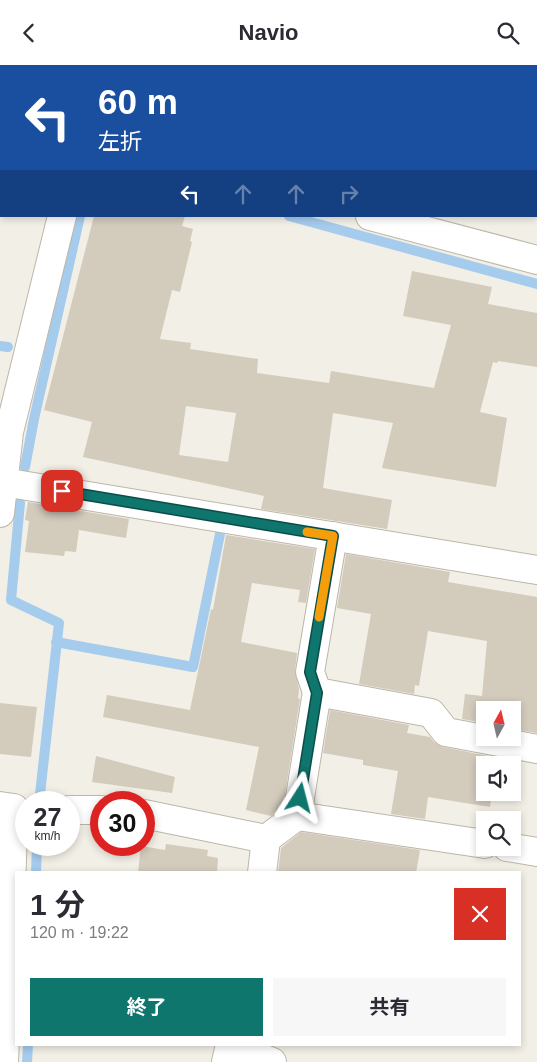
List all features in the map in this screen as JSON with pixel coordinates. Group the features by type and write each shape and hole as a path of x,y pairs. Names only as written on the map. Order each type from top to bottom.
{"street":[{"path":"0,513 9,432 62,217"},
{"path":"374,217 537,260"},
{"path":"4,482 537,570"},
{"path":"262,871 266,839 297,816 317,693 310,672 333,536"},
{"path":"317,693 431,713 446,732 537,749"},
{"path":"4,1062 13,808"},
{"path":"155,816 266,839"},
{"path":"297,816 476,843"},
{"path":"521,849 537,852"},
{"path":"226,1062 231,1046"},
{"path":"233,1046 272,1062"}],"building":[{"path":"94,217 185,217 182,226 193,229 190,241 192,242 180,292 172,290 160,339 191,343 190,349 258,359 257,373 329,383 331,371 434,388 451,325 403,316 412,271 492,287 488,304 537,313 537,367 498,361 497,363 493,362 480,412 507,418 496,487 382,468 393,423 333,413 323,488 392,500 387,529 261,509 264,496 83,457 92,422 44,410","holes":["186,406 236,413 228,462 179,455"]},
{"path":"28,502 129,519 126,538 79,530 76,552 65,551 64,556 25,552 29,521 25,520"},
{"path":"226,535 315,549 306,603 298,602 300,590 252,583 241,642 297,653 295,670 299,689 298,698 300,699 283,807 271,816 246,810 259,747 103,717 107,695 190,710 211,609 213,610"},
{"path":"346,554 450,572 448,582 537,597 537,733 521,730 521,701 476,701 476,721 462,719 465,694 482,696 487,641 428,631 419,686 415,685 414,694 359,684 371,614 337,608"},
{"path":"0,703 37,707 31,757 0,754"},
{"path":"330,710 409,725 407,733 430,737 434,742 443,747 488,756 476,756 476,801 491,801 490,807 428,797 425,819 391,814 398,771 363,765 363,760 323,753"},
{"path":"96,756 175,777 172,793 92,782"},
{"path":"301,832 420,850 416,871 278,871 281,848"},
{"path":"166,844 208,850 207,856 218,858 217,871 138,871 140,856 155,856 155,848 165,850"}],"waterway":[{"path":"25,467 80,217"},
{"path":"293,217 537,284"},
{"path":"0,346 8,347"},
{"path":"20,503 11,600 59,623 40,791"},
{"path":"56,642 193,667 222,524"},
{"path":"36,871 37,856"},
{"path":"27,1062 28,1046"}],"slow traffic":[{"path":"307,532 333,536 319,617"}],"route":[{"path":"62,491 333,536 310,672 317,693 300,798"}]}
